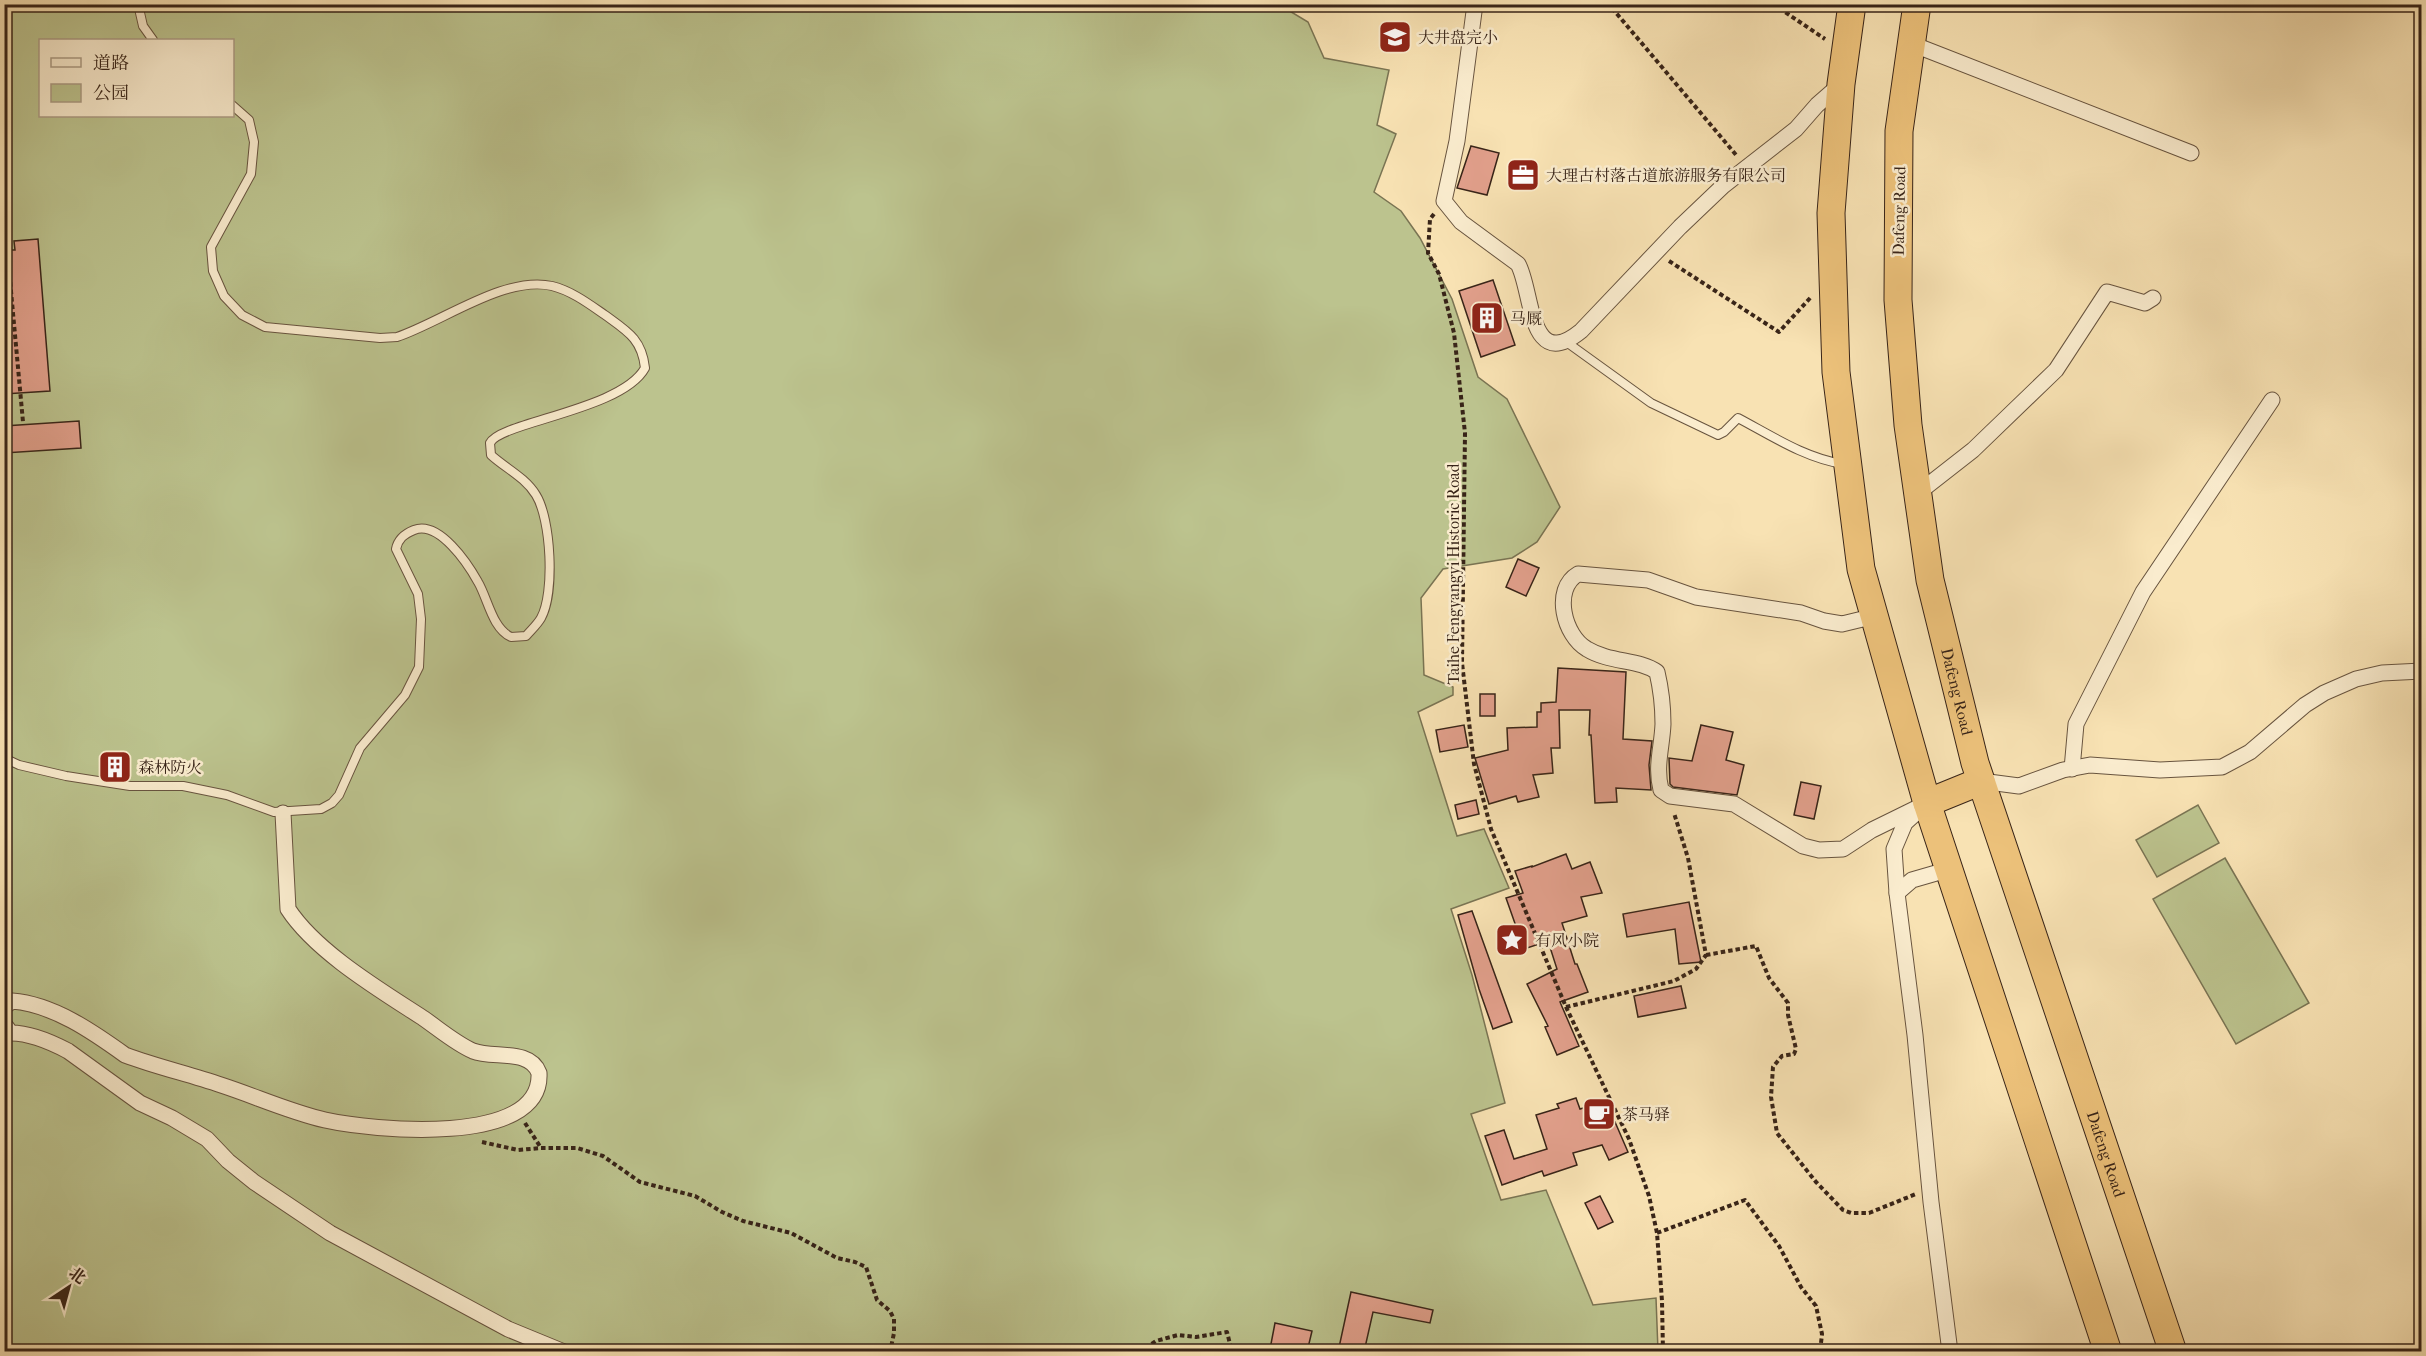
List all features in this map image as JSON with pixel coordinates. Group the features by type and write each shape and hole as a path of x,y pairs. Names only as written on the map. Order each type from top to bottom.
{"highway":[{"path":"1852,4 1841,84 1831,213 1836,372 1862,569 1927,802 2108,1352"},
{"name":"Dafeng Road","path":"1917,4 1899,131 1898,300 1908,425 1930,580 1981,781 2173,1352"},
{"path":"1927,802 1981,781"}],"street":[{"path":"1475,4 1457,141 1444,201 1461,222 1518,264 1524,274 1535,326 1545,339 1557,343 1581,331 1680,226 1747,167 1796,129 1817,105 1841,84"},
{"path":"1912,44 2191,153"},
{"path":"1918,493 1973,450 2055,370 2107,292 2145,303 2153,298"},
{"path":"2072,769 2076,724 2143,592 2272,400"},
{"path":"1875,616 1842,624 1801,613 1696,597 1648,580 1578,574 1570,578 1563,609 1570,632 1584,648 1607,659 1648,665 1657,672 1663,726 1658,754 1658,780 1661,790 1671,796 1734,804 1803,846 1819,850 1843,849 1872,830 1927,802"},
{"path":"1981,781 2019,786 2090,765 2160,770 2222,767 2250,752 2305,705 2324,693 2356,679 2382,673 2421,671"},
{"path":"1927,802 1905,823 1894,849 1897,893 1916,1035 1929,1189 1950,1352"},
{"path":"4,1007 12,1001 25,1002 68,1019 101,1037 126,1055 325,1120 372,1127 444,1129 500,1120 519,1111 535,1093 538,1086 539,1073 531,1062 520,1057 486,1054 461,1044 337,959 296,921 288,909 283,813"},
{"path":"1897,893 1912,880 1950,869"},
{"path":"4,1024 11,1033 19,1033 55,1044 68,1051 140,1103 172,1118 207,1139 228,1161 254,1182 330,1233 508,1329 564,1352"}],"lane":[{"path":"138,4 143,26 152,39"},
{"path":"4,759 19,765 66,776 130,786 183,786 227,795 274,812 321,809 332,803 344,786 360,748 405,695 415,678 418,667 421,619 418,594 396,549 402,536 417,528 424,528 447,541 479,582 500,629 511,637 526,636 541,618 548,597 549,538 536,495 521,478 491,455 489,449 491,439 498,434 563,415 592,403 632,383 645,368 642,351 635,338 583,301 564,290 551,286 519,285 397,337 380,338 265,327 242,315 224,296 217,283 211,256 214,239 251,174 252,130 244,113 234,106"},
{"path":"1565,341 1651,403 1718,435 1738,418 1800,451 1826,461 1848,465"}],"path":[{"path":"1773,4 1845,52"},
{"path":"1612,8 1747,167"},
{"name":"Taihe Fengyangyi Historic Road","path":"1444,201 1430,219 1428,253 1439,274 1454,333 1465,433 1462,663 1474,764 1491,829 1566,1007 1629,1139 1649,1196 1657,1233 1663,1352"},
{"path":"4,215 23,422"},
{"path":"1656,253 1779,332 1814,293 1833,285"},
{"path":"1667,793 1688,858 1706,955"},
{"path":"1566,1007 1674,981 1696,969 1706,955 1756,946 1769,978 1788,1003 1788,1015 1796,1049 1794,1054 1782,1056 1773,1067 1771,1097 1777,1133 1816,1182 1843,1210 1851,1213 1869,1213 1929,1189"},
{"path":"519,1111 529,1133 541,1148"},
{"path":"467,1126 482,1142 499,1147 518,1150 577,1148 603,1156 640,1182 695,1196 743,1221 791,1233 837,1258 866,1267 877,1300 890,1311 894,1319 890,1352"},
{"path":"1657,1233 1745,1200 1779,1246 1801,1287 1816,1306 1822,1334 1820,1352"},
{"path":"1139,1352 1155,1341 1178,1335 1196,1337 1227,1332 1232,1352"}],"green space":[{"path":"1278,4 1308,22 1324,58 1389,70 1377,125 1396,134 1374,192 1401,211 1420,238 1452,299 1478,377 1507,399 1560,507 1537,542 1512,558 1443,569 1421,598 1424,675 1453,687 1453,695 1418,712 1457,836 1484,829 1509,888 1451,909 1472,975 1505,1103 1471,1114 1501,1200 1546,1190 1593,1305 1656,1298 1658,1351 5,1352 5,5"},
{"path":"2198,805 2219,843 2157,877 2136,840"},
{"path":"2225,858 2309,1003 2236,1044 2153,899"}],"building":[{"path":"1471,146 1499,153 1487,195 1457,188"},
{"path":"38,239 50,391 4,394 4,250 15,250 14,241"},
{"name":"马厩","path":"1493,280 1515,345 1481,357 1459,291"},
{"path":"79,421 81,448 4,453 4,426"},
{"path":"1518,559 1539,568 1526,596 1506,587"},
{"path":"1558,668 1626,672 1623,739 1652,741 1649,765 1651,790 1616,788 1617,802 1595,803 1591,735 1589,735 1590,710 1559,710 1560,748 1551,748 1553,773 1533,775 1539,797 1518,802 1516,796 1489,804 1475,758 1508,750 1507,728 1537,727 1537,712 1541,712 1541,703 1556,702"},
{"path":"1480,694 1495,694 1495,716 1480,716"},
{"path":"1464,725 1468,747 1440,752 1436,730"},
{"path":"1701,725 1733,732 1726,760 1744,765 1737,795 1673,787 1670,784 1669,758 1692,761"},
{"path":"1801,782 1821,786 1814,819 1794,815"},
{"path":"1476,800 1479,814 1458,819 1455,805"},
{"path":"1566,854 1572,869 1590,862 1602,893 1581,897 1587,916 1562,923 1575,964 1577,964 1588,992 1560,1002 1579,1046 1557,1055 1545,1027 1548,1026 1527,984 1557,969 1548,941 1524,949 1506,898 1523,893 1515,871"},
{"path":"1689,902 1701,962 1679,964 1675,929 1627,937 1623,914"},
{"path":"1472,911 1512,1022 1493,1029 1458,915"},
{"path":"1681,986 1686,1008 1638,1017 1634,996"},
{"path":"1576,1098 1580,1109 1603,1102 1610,1124 1615,1122 1628,1152 1609,1160 1602,1145 1573,1153 1577,1165 1544,1176 1542,1171 1502,1185 1485,1136 1504,1130 1514,1159 1547,1149 1536,1115 1559,1108 1557,1104"},
{"path":"1600,1196 1613,1222 1598,1229 1585,1203"},
{"path":"1351,1292 1433,1310 1430,1323 1373,1312 1364,1352 1338,1352"},
{"path":"1275,1323 1312,1331 1307,1352 1270,1349"}],"place":[{"name":"大井盘完小","path":"1395,37"},
{"name":"大理古村落古道旅游服务有限公司","path":"1523,175"},
{"name":"马厩","path":"1487,318"},
{"name":"森林防火","path":"115,767"},
{"name":"有风小院","path":"1512,940"},
{"name":"茶马驿","path":"1599,1114"}]}
